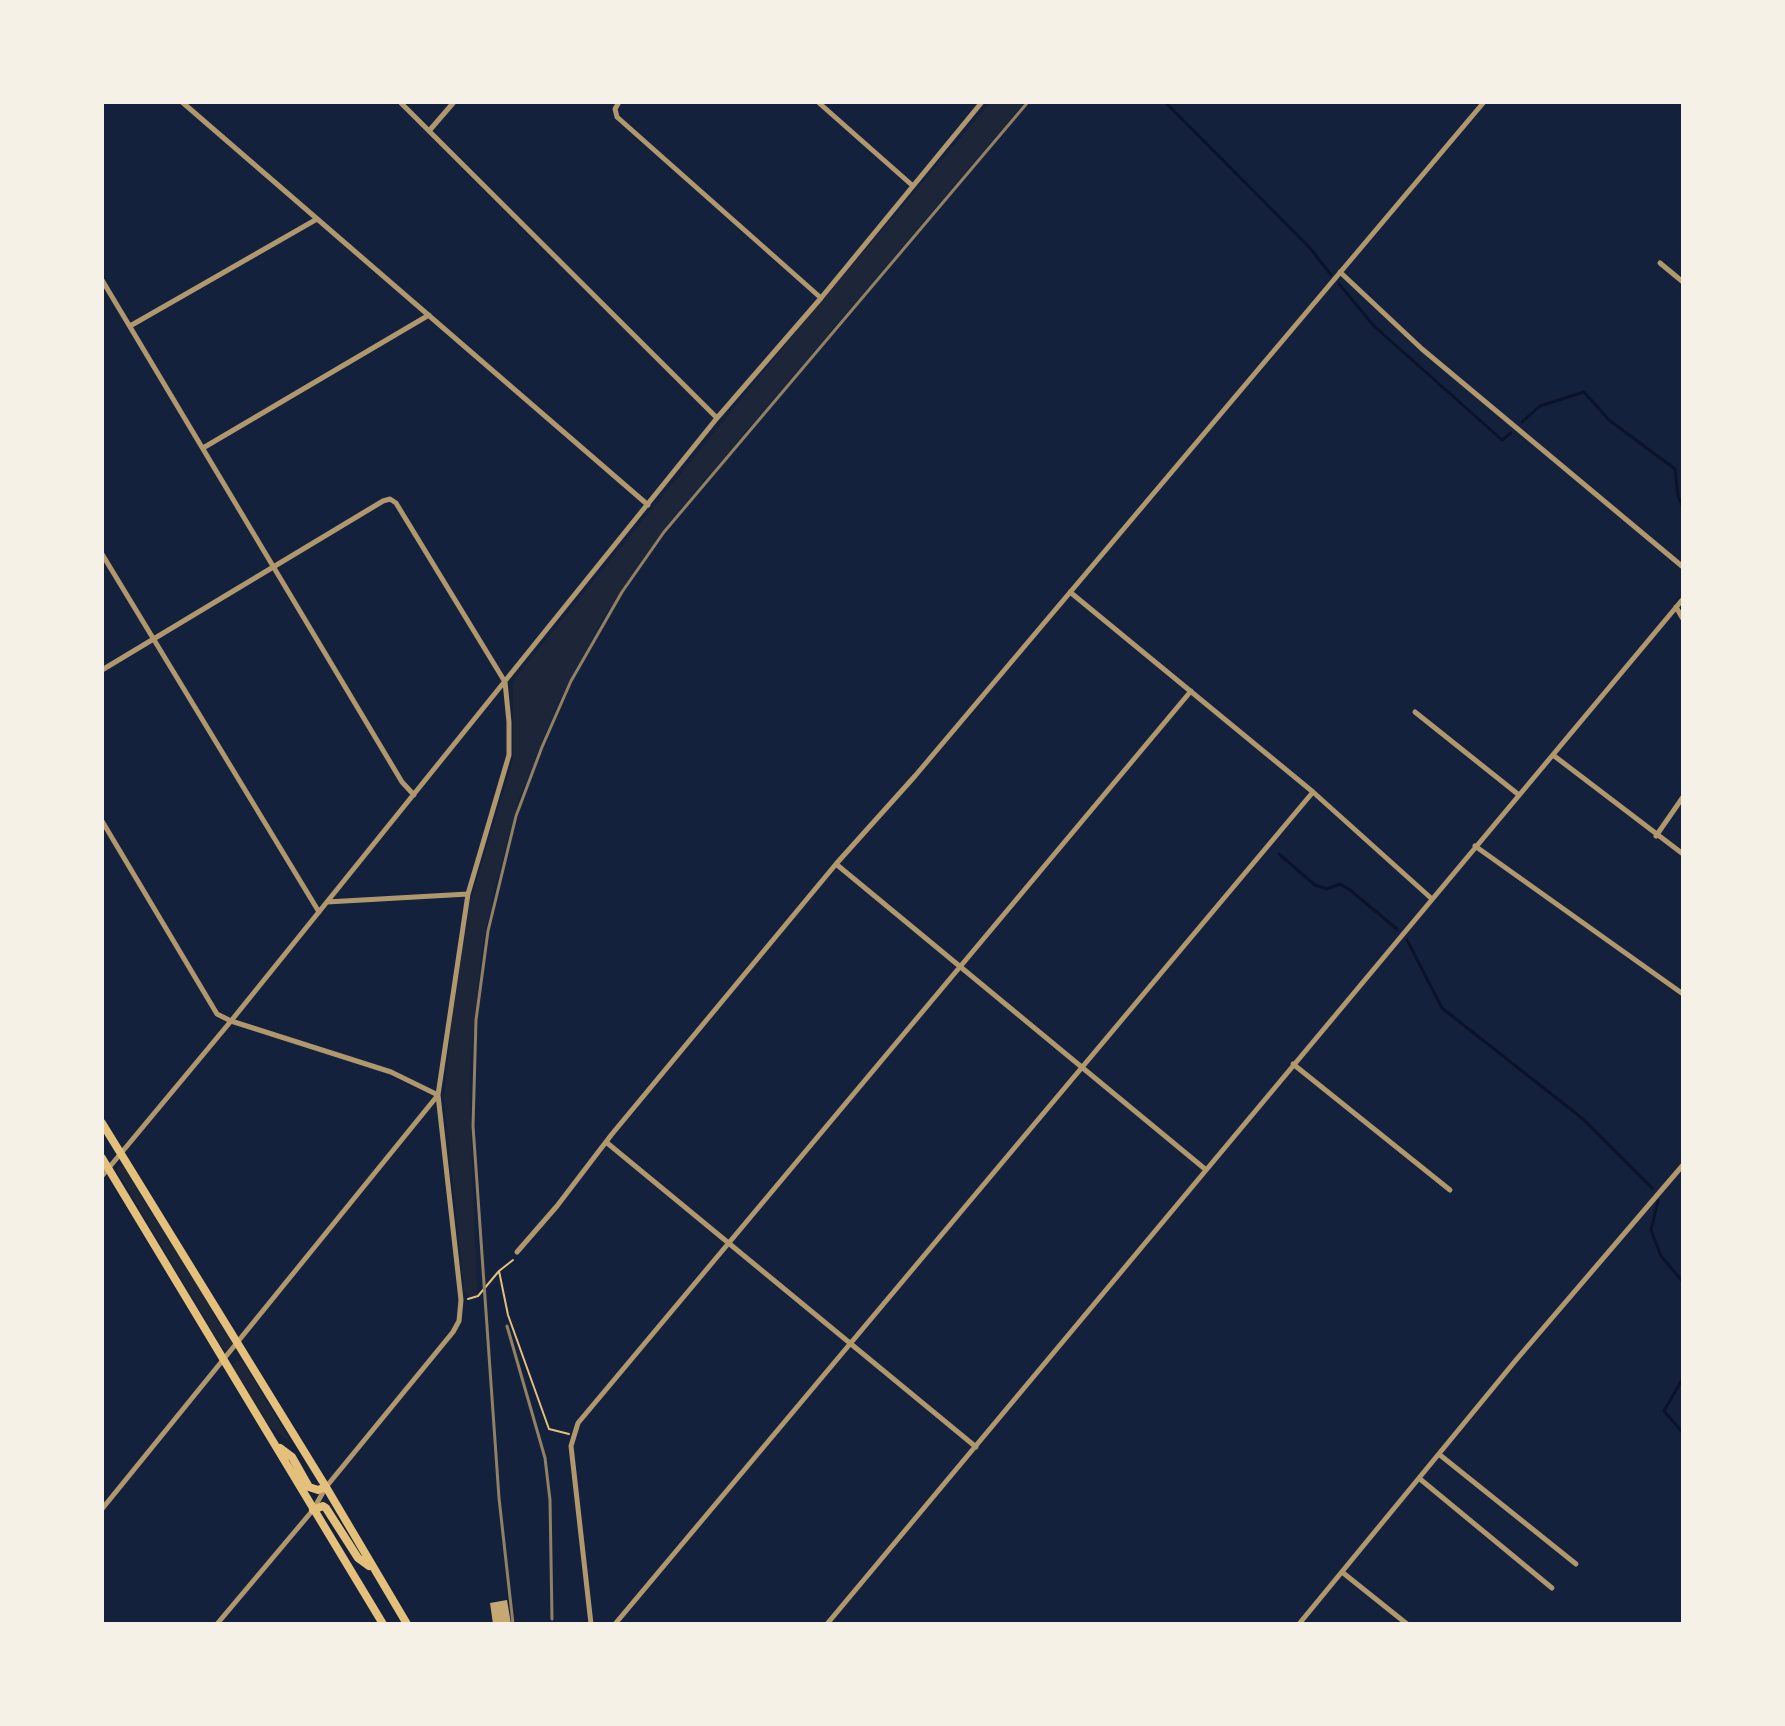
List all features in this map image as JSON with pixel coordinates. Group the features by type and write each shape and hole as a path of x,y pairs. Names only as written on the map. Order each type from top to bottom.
{"main road":[{"path":"102,1123 238,1341 407,1624"},
{"path":"102,1158 105,1172 224,1358 383,1624"},
{"path":"275,1444 292,1457 309,1487 318,1490 326,1487"},
{"path":"313,1510 323,1506 326,1508 358,1558 373,1569"}],"street":[{"path":"182,102 648,505"},
{"path":"400,102 717,418"},
{"path":"429,131 454,102"},
{"path":"619,102 615,109 617,117 821,298"},
{"path":"818,102 913,186"},
{"path":"105,1172 231,1021 717,418 821,298 982,102"},
{"path":"517,1252 836,864 915,776 1484,102"},
{"path":"130,326 317,219"},
{"path":"1660,263 1683,282"},
{"path":"1340,272 1422,349 1683,567"},
{"path":"102,280 402,782 414,795"},
{"path":"203,448 429,315"},
{"path":"102,670 390,499 396,503 505,682 510,741 507,769 468,894 438,1095 461,1300 459,1321 326,1487 313,1510 217,1624"},
{"path":"102,554 319,912"},
{"path":"1070,592 1313,792 1432,899"},
{"path":"827,1624 1683,599"},
{"path":"1676,607 1683,619"},
{"path":"591,1624 571,1446 578,1423 1191,691"},
{"path":"1415,712 1519,795"},
{"path":"1553,755 1683,854"},
{"path":"615,1624 1313,792"},
{"path":"1656,836 1683,797"},
{"path":"102,821 217,1014 391,1072 438,1095"},
{"path":"1475,846 1683,994"},
{"path":"836,864 1205,1170"},
{"path":"327,902 468,894"},
{"path":"1293,1064 1450,1190"},
{"path":"102,1509 438,1095"},
{"path":"606,1142 976,1447"},
{"path":"1299,1624 1516,1360 1683,1165"},
{"path":"1440,1455 1576,1564"},
{"path":"1419,1479 1552,1588"},
{"path":"1342,1572 1407,1624"}],"path":[{"path":"461,1300 478,1296 499,1271 513,1261 517,1252"},
{"path":"499,1271 508,1315 549,1429 573,1434"}],"shaded area":[{"path":"991,102 1025,102 670,521 604,617 557,705 519,799 482,948 469,1079 477,1296 469,1297 464,1290 444,1098 453,1011 470,903 513,760 515,678 804,322"},
{"path":"120,1165 127,1169 231,1341 233,1345 227,1350 223,1349 116,1170"},
{"path":"240,1360 307,1469 291,1443 270,1427 234,1369 234,1363"}],"building":[{"path":"507,1600 511,1624 493,1624 490,1603"}],"waterway":[{"path":"1165,102 1310,248 1331,275"},
{"path":"1339,284 1374,326 1502,440 1511,433"},
{"path":"1522,422 1540,406 1584,392 1609,420 1675,469 1678,496 1683,508"},
{"path":"1279,854 1315,885 1327,889 1340,884 1350,890 1397,929"},
{"path":"1407,940 1442,1008 1583,1119 1652,1188"},
{"path":"1658,1201 1651,1230 1661,1256 1683,1282"},
{"path":"1683,1378 1664,1411 1683,1433"}],"railway":[{"path":"513,1624 499,1498 473,1126 476,1020 488,931 516,816 571,681 622,592 664,532 1028,102"},
{"path":"507,1326 545,1458 550,1500 552,1619"}]}
